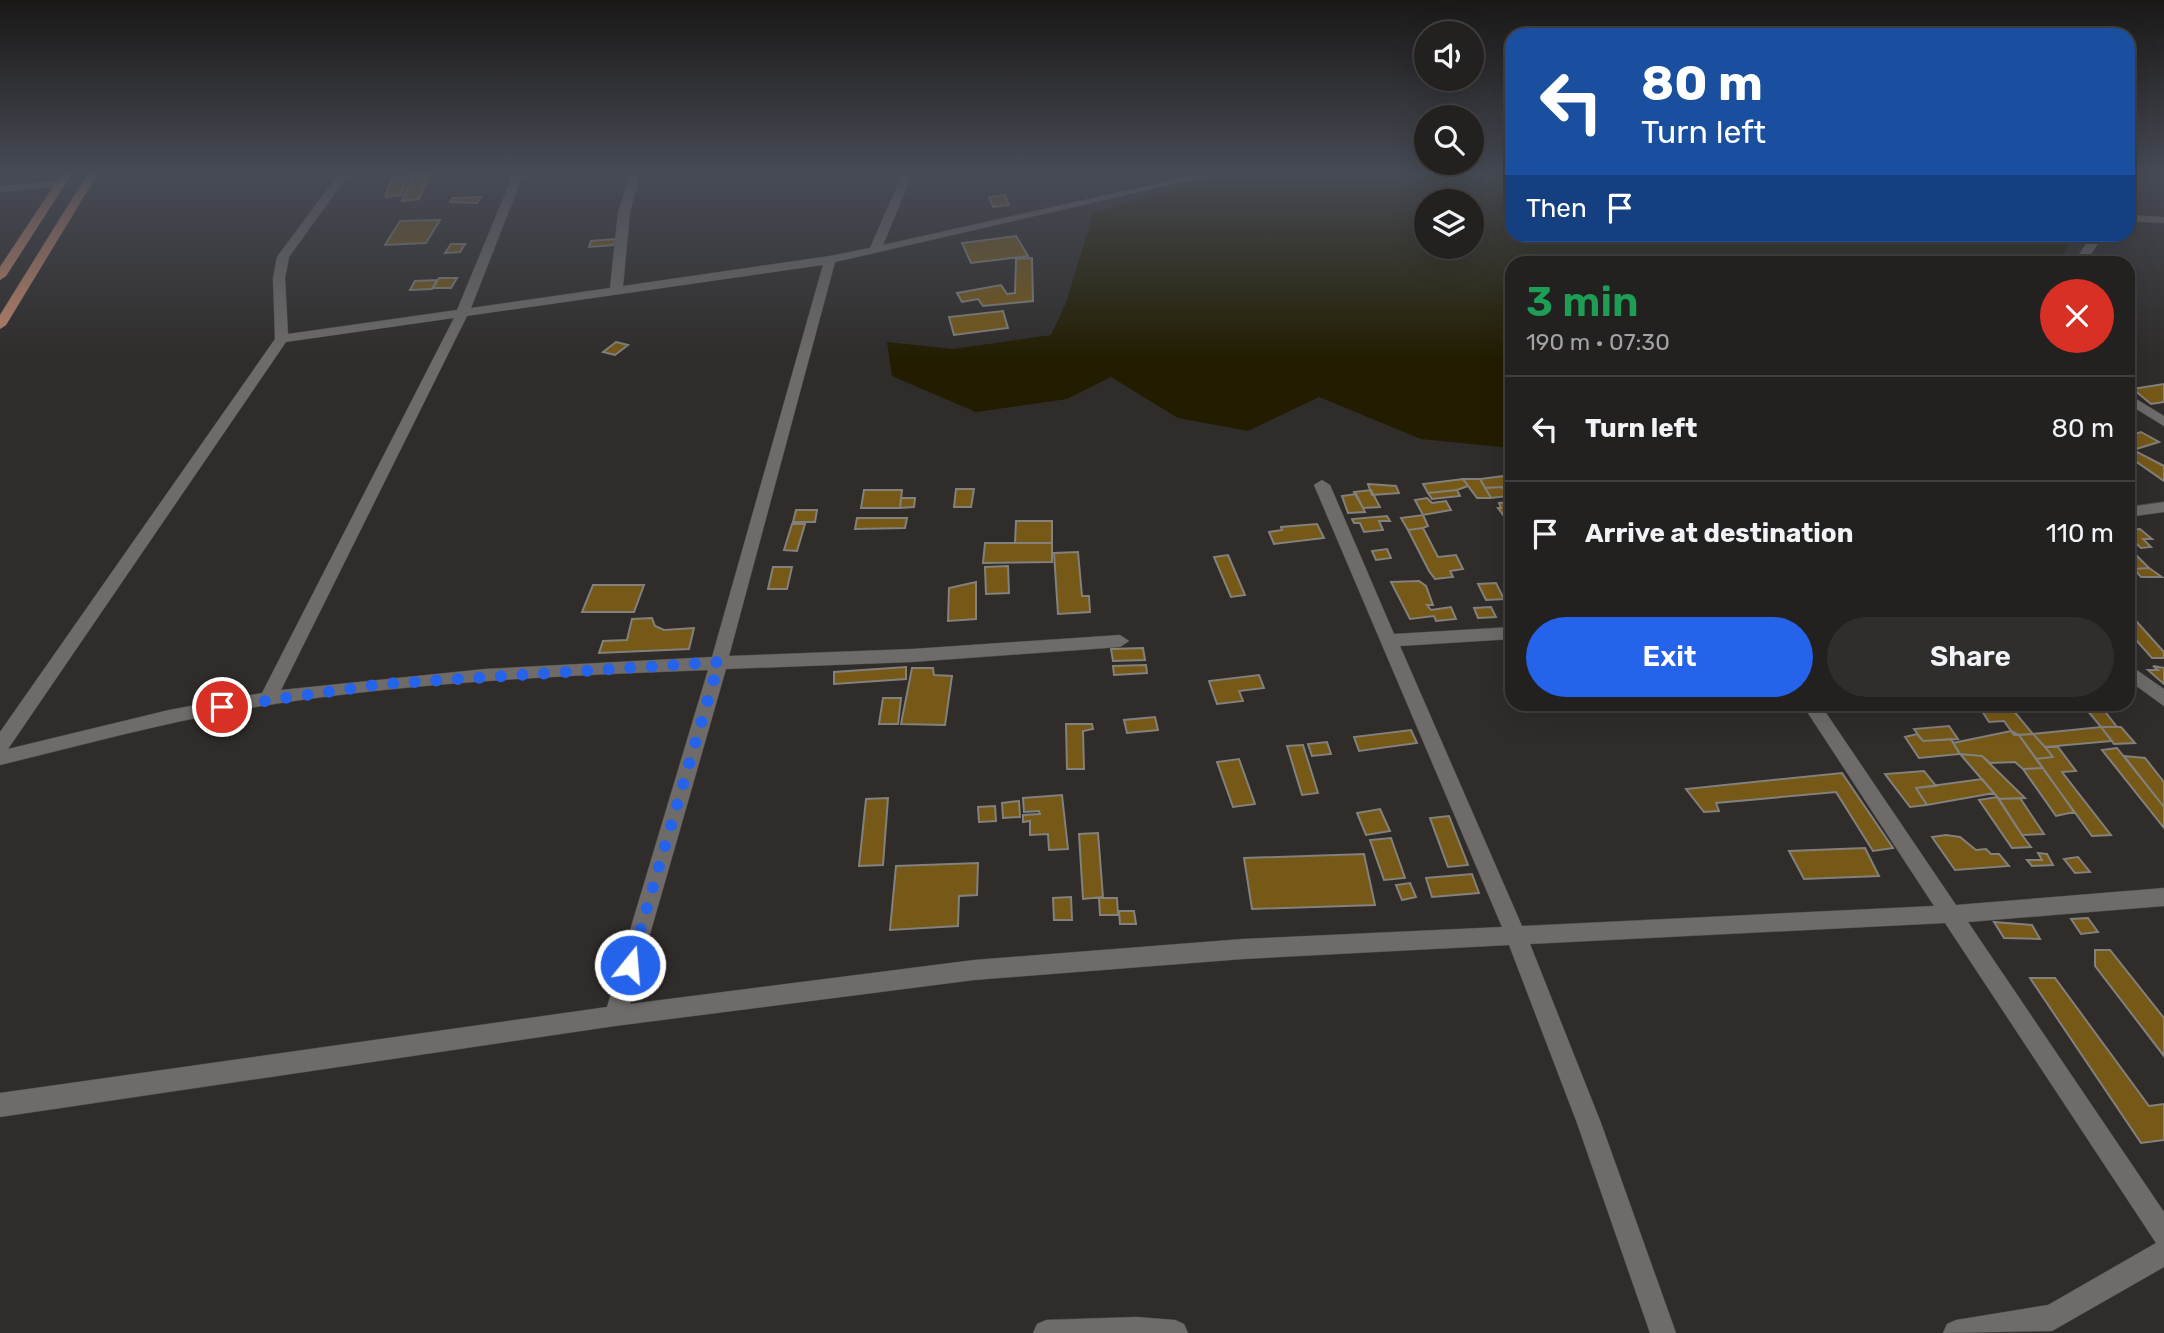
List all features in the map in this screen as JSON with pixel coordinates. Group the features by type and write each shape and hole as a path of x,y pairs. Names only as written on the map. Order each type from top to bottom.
{"main road":[{"path":"0,276 25,237"},
{"path":"0,325 54,237"}],"street":[{"path":"0,746 282,339 279,278 283,257 297,237"},
{"path":"268,698 462,314 493,237"},
{"path":"616,292 621,237"},
{"path":"875,249 880,237"},
{"path":"282,339 830,260 925,237"},
{"path":"615,1016 719,662 830,260"},
{"path":"2135,403 2164,422"},
{"path":"1322,485 1516,936 1589,1123 1663,1333"},
{"path":"2135,511 2164,507"},
{"path":"1389,640 1505,633"},
{"path":"0,758 153,721 268,698 383,684 719,662 845,659 1120,641"},
{"path":"2135,676 2164,699"},
{"path":"1816,711 2164,1234"},
{"path":"0,1105 615,1016 974,970 1243,949 1953,914 2164,897"},
{"path":"1956,1333 2052,1318 2164,1253"},
{"path":"1046,1333 1175,1333"}],"shaded area":[{"path":"1086,237 1414,237 1414,259 1484,259 1484,237 1505,237 1505,242 2070,242 2062,256 1505,256 1505,447 1421,439 1319,397 1248,431 1178,418 1111,377 1067,399 976,412 892,376 887,342 953,349 1051,335 1066,303"}],"building":[{"path":"390,237 430,237 426,243 385,245"},
{"path":"1017,237 1028,256 971,263 962,243"},
{"path":"615,239 614,245 589,247 591,241"},
{"path":"451,244 465,244 460,252 445,253"},
{"path":"1032,258 1033,301 983,306 978,299 962,302 957,293 1001,285 1007,294 1015,293 1016,259"},
{"path":"439,278 457,278 451,288 433,288"},
{"path":"437,280 432,289 410,290 415,281"},
{"path":"1003,311 1008,328 954,335 949,317"},
{"path":"616,342 628,345 615,355 603,352"},
{"path":"2164,384 2164,402 2151,404 2135,389"},
{"path":"2141,432 2159,442 2135,449 2135,434"},
{"path":"2135,451 2164,466 2164,481 2135,461"},
{"path":"1505,476 1505,486 1485,488 1480,479"},
{"path":"1463,479 1480,479 1491,498 1477,498"},
{"path":"1463,479 1468,486 1457,490 1428,493 1423,484"},
{"path":"1368,484 1396,486 1399,493 1372,495"},
{"path":"1502,487 1505,496 1491,498 1485,488"},
{"path":"956,489 974,489 971,507 954,507"},
{"path":"864,490 902,490 900,508 861,508"},
{"path":"1371,490 1380,507 1363,508 1354,492"},
{"path":"1457,490 1460,496 1432,499 1428,493"},
{"path":"1356,494 1365,512 1348,513 1342,496"},
{"path":"901,498 915,498 914,507 900,508"},
{"path":"1427,498 1432,503 1446,501 1451,510 1423,515 1415,500"},
{"path":"1499,503 1505,503 1505,517 1498,508 1501,508"},
{"path":"796,510 817,510 815,522 793,522"},
{"path":"1423,515 1428,526 1423,528 1408,530 1401,518"},
{"path":"1387,516 1390,521 1379,521 1383,530 1364,532 1360,523 1354,523 1352,519"},
{"path":"857,518 907,518 905,528 855,529"},
{"path":"1016,521 1052,521 1052,543 1015,543"},
{"path":"792,524 805,524 797,551 784,550"},
{"path":"1317,524 1324,538 1274,544 1269,532 1282,530 1281,527"},
{"path":"1423,528 1438,557 1456,555 1463,569 1450,571 1453,577 1435,579 1429,571 1408,530"},
{"path":"2135,529 2140,529 2152,539 2143,539 2151,547 2141,548 2135,542"},
{"path":"985,543 1052,543 1052,562 983,563"},
{"path":"1387,549 1391,558 1376,560 1372,551"},
{"path":"1078,552 1082,596 1089,596 1090,612 1058,614 1054,553"},
{"path":"2135,554 2149,568 2135,569"},
{"path":"1228,555 1245,595 1231,597 1214,557"},
{"path":"1008,566 1009,593 986,594 985,567"},
{"path":"773,567 792,567 787,589 768,589"},
{"path":"2149,568 2162,577 2141,577 2135,569"},
{"path":"1419,581 1426,586 1433,605 1427,605 1431,610 1451,607 1456,619 1436,621 1434,616 1410,619 1391,582"},
{"path":"976,582 976,619 948,621 949,588"},
{"path":"1496,583 1504,599 1486,600 1478,584"},
{"path":"593,585 644,585 634,612 582,612"},
{"path":"1491,607 1496,617 1478,618 1474,608"},
{"path":"652,618 655,626 664,630 694,628 689,649 599,653 603,641 627,640 632,619"},
{"path":"2135,620 2164,652 2164,658 2152,658 2135,639"},
{"path":"1143,648 1145,660 1113,661 1111,649"},
{"path":"1146,665 1147,673 1114,675 1113,666"},
{"path":"2153,666 2164,668 2164,684 2148,670 2158,670"},
{"path":"906,667 906,679 834,684 834,672"},
{"path":"912,668 933,668 934,675 952,676 945,725 901,724"},
{"path":"1259,675 1264,688 1239,691 1243,701 1217,704 1209,681"},
{"path":"883,698 901,698 898,724 879,724"},
{"path":"1982,711 2014,711 2033,734 2014,735 2004,721 1989,722"},
{"path":"2088,711 2104,711 2117,727 2101,727"},
{"path":"1155,717 1158,730 1127,733 1124,720"},
{"path":"1066,724 1092,724 1093,729 1083,731 1084,769 1067,769"},
{"path":"1949,726 1958,739 1923,741 1914,729"},
{"path":"2101,727 2121,727 2135,743 2114,744"},
{"path":"2101,727 2112,741 2045,747 2033,734"},
{"path":"1411,730 1417,743 1359,751 1354,737"},
{"path":"2011,731 2019,735 2043,768 2023,769 2015,762 1990,763 1982,756 1960,754 1953,743"},
{"path":"1917,734 1923,741 1951,739 1960,754 1919,758 1905,737"},
{"path":"2033,734 2053,757 2036,759 2019,735"},
{"path":"1327,742 1331,754 1312,756 1308,744"},
{"path":"1303,745 1318,793 1302,795 1287,746"},
{"path":"2045,747 2058,747 2076,771 2062,772 2111,835 2092,836 2036,759 2053,757"},
{"path":"2117,748 2164,807 2164,828 2102,750"},
{"path":"1960,754 1982,756 2025,798 1999,799"},
{"path":"2124,756 2145,758 2164,782 2164,807"},
{"path":"1239,759 1255,804 1233,807 1217,762"},
{"path":"2043,768 2074,812 2056,816 2023,769"},
{"path":"1924,771 1936,786 1916,788 1927,805 1910,807 1885,774"},
{"path":"1842,773 1893,848 1873,851 1836,792 1716,803 1719,811 1704,812 1686,789"},
{"path":"1982,779 1994,793 1927,805 1916,788"},
{"path":"1062,795 1068,849 1049,850 1048,834 1030,835 1030,821 1023,822 1023,815 1040,814 1039,811 1024,812 1023,798"},
{"path":"1997,797 2031,847 2012,848 1979,800"},
{"path":"888,798 883,865 859,866 866,799"},
{"path":"2020,798 2044,834 2022,835 1999,799"},
{"path":"1019,801 1020,817 1003,818 1002,803"},
{"path":"995,806 996,821 979,822 978,807"},
{"path":"1380,809 1390,831 1366,835 1357,813"},
{"path":"1449,816 1468,865 1448,867 1430,818"},
{"path":"1098,833 1103,897 1083,899 1079,834"},
{"path":"1932,837 1960,837 1976,850 1986,849 1991,854 1999,854 2009,866 1955,870"},
{"path":"1391,838 1405,878 1384,880 1370,840"},
{"path":"1865,848 1879,876 1804,879 1789,851"},
{"path":"2038,853 2047,854 2053,865 2032,866 2027,860 2042,860"},
{"path":"1364,854 1375,905 1252,909 1244,858"},
{"path":"2078,857 2090,872 2075,873 2064,859"},
{"path":"978,863 977,895 959,896 958,926 890,930 896,866"},
{"path":"1472,874 1479,893 1432,897 1426,878"},
{"path":"1410,883 1416,897 1402,900 1396,885"},
{"path":"1071,897 1072,920 1054,920 1053,898"},
{"path":"1099,898 1117,898 1118,915 1100,915"},
{"path":"1119,911 1134,911 1136,924 1120,924"},
{"path":"2088,918 2098,932 2081,934 2071,919"},
{"path":"1994,922 2032,925 2040,939 2004,938"},
{"path":"2095,950 2110,950 2164,1018 2164,1056 2095,966"},
{"path":"2030,978 2055,978 2149,1106 2164,1104 2164,1140 2141,1143"}],"route":[{"path":"222,707 268,698 383,684 719,662 630,965"}]}
